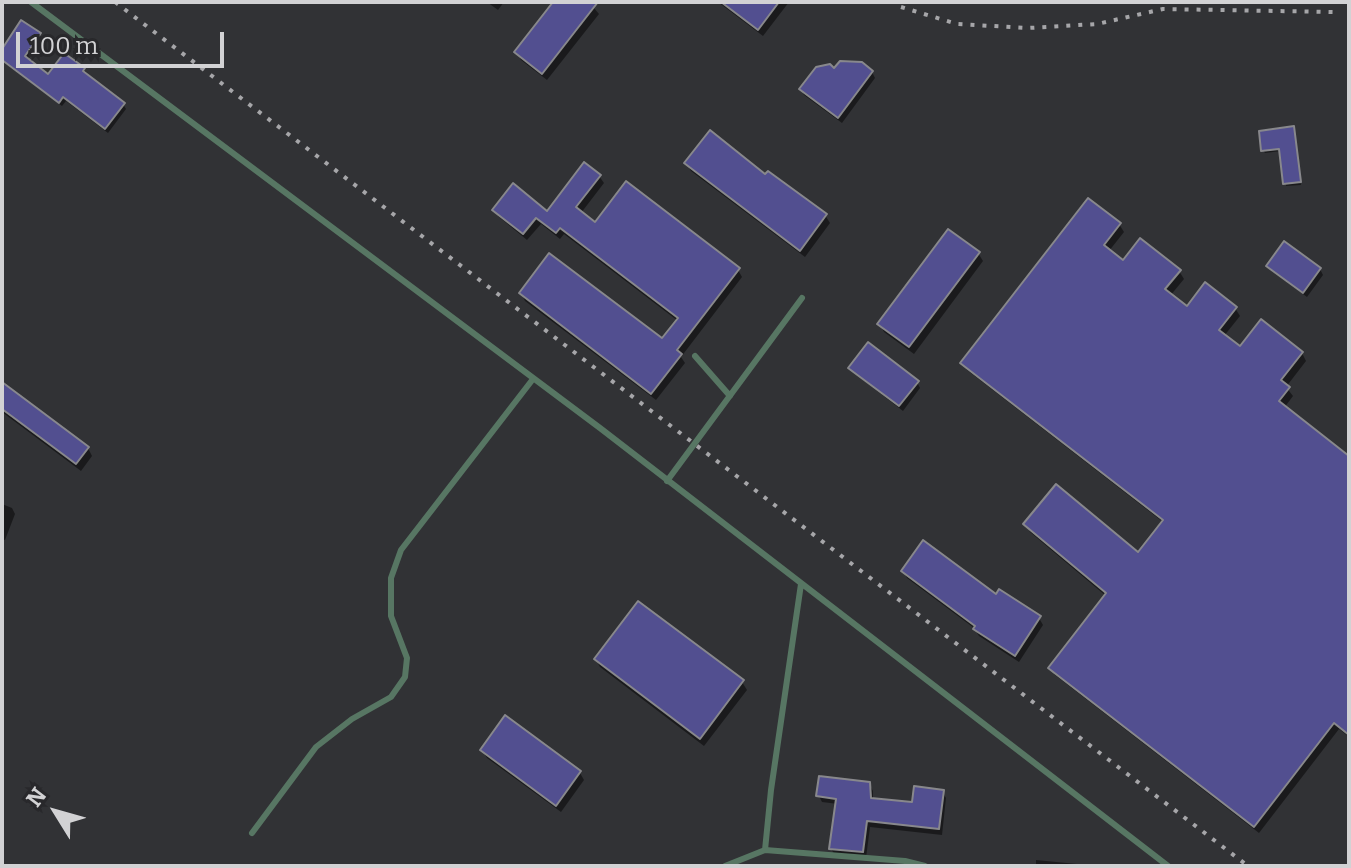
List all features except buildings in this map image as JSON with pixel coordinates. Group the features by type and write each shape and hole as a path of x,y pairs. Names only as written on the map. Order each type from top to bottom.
{"lane":[{"path":"31,2 533,379 1168,866"},
{"path":"667,481 802,298"},
{"path":"695,356 730,396"},
{"path":"252,833 316,747 352,719 391,697 405,677 407,658 391,616 391,578 401,550 533,379"},
{"path":"765,850 801,584"},
{"path":"725,866 765,850 905,861 925,866"}],"railway":[{"path":"115,2 1248,866"},
{"path":"901,7 957,24 1028,28 1097,24 1163,9 1333,12"}]}
